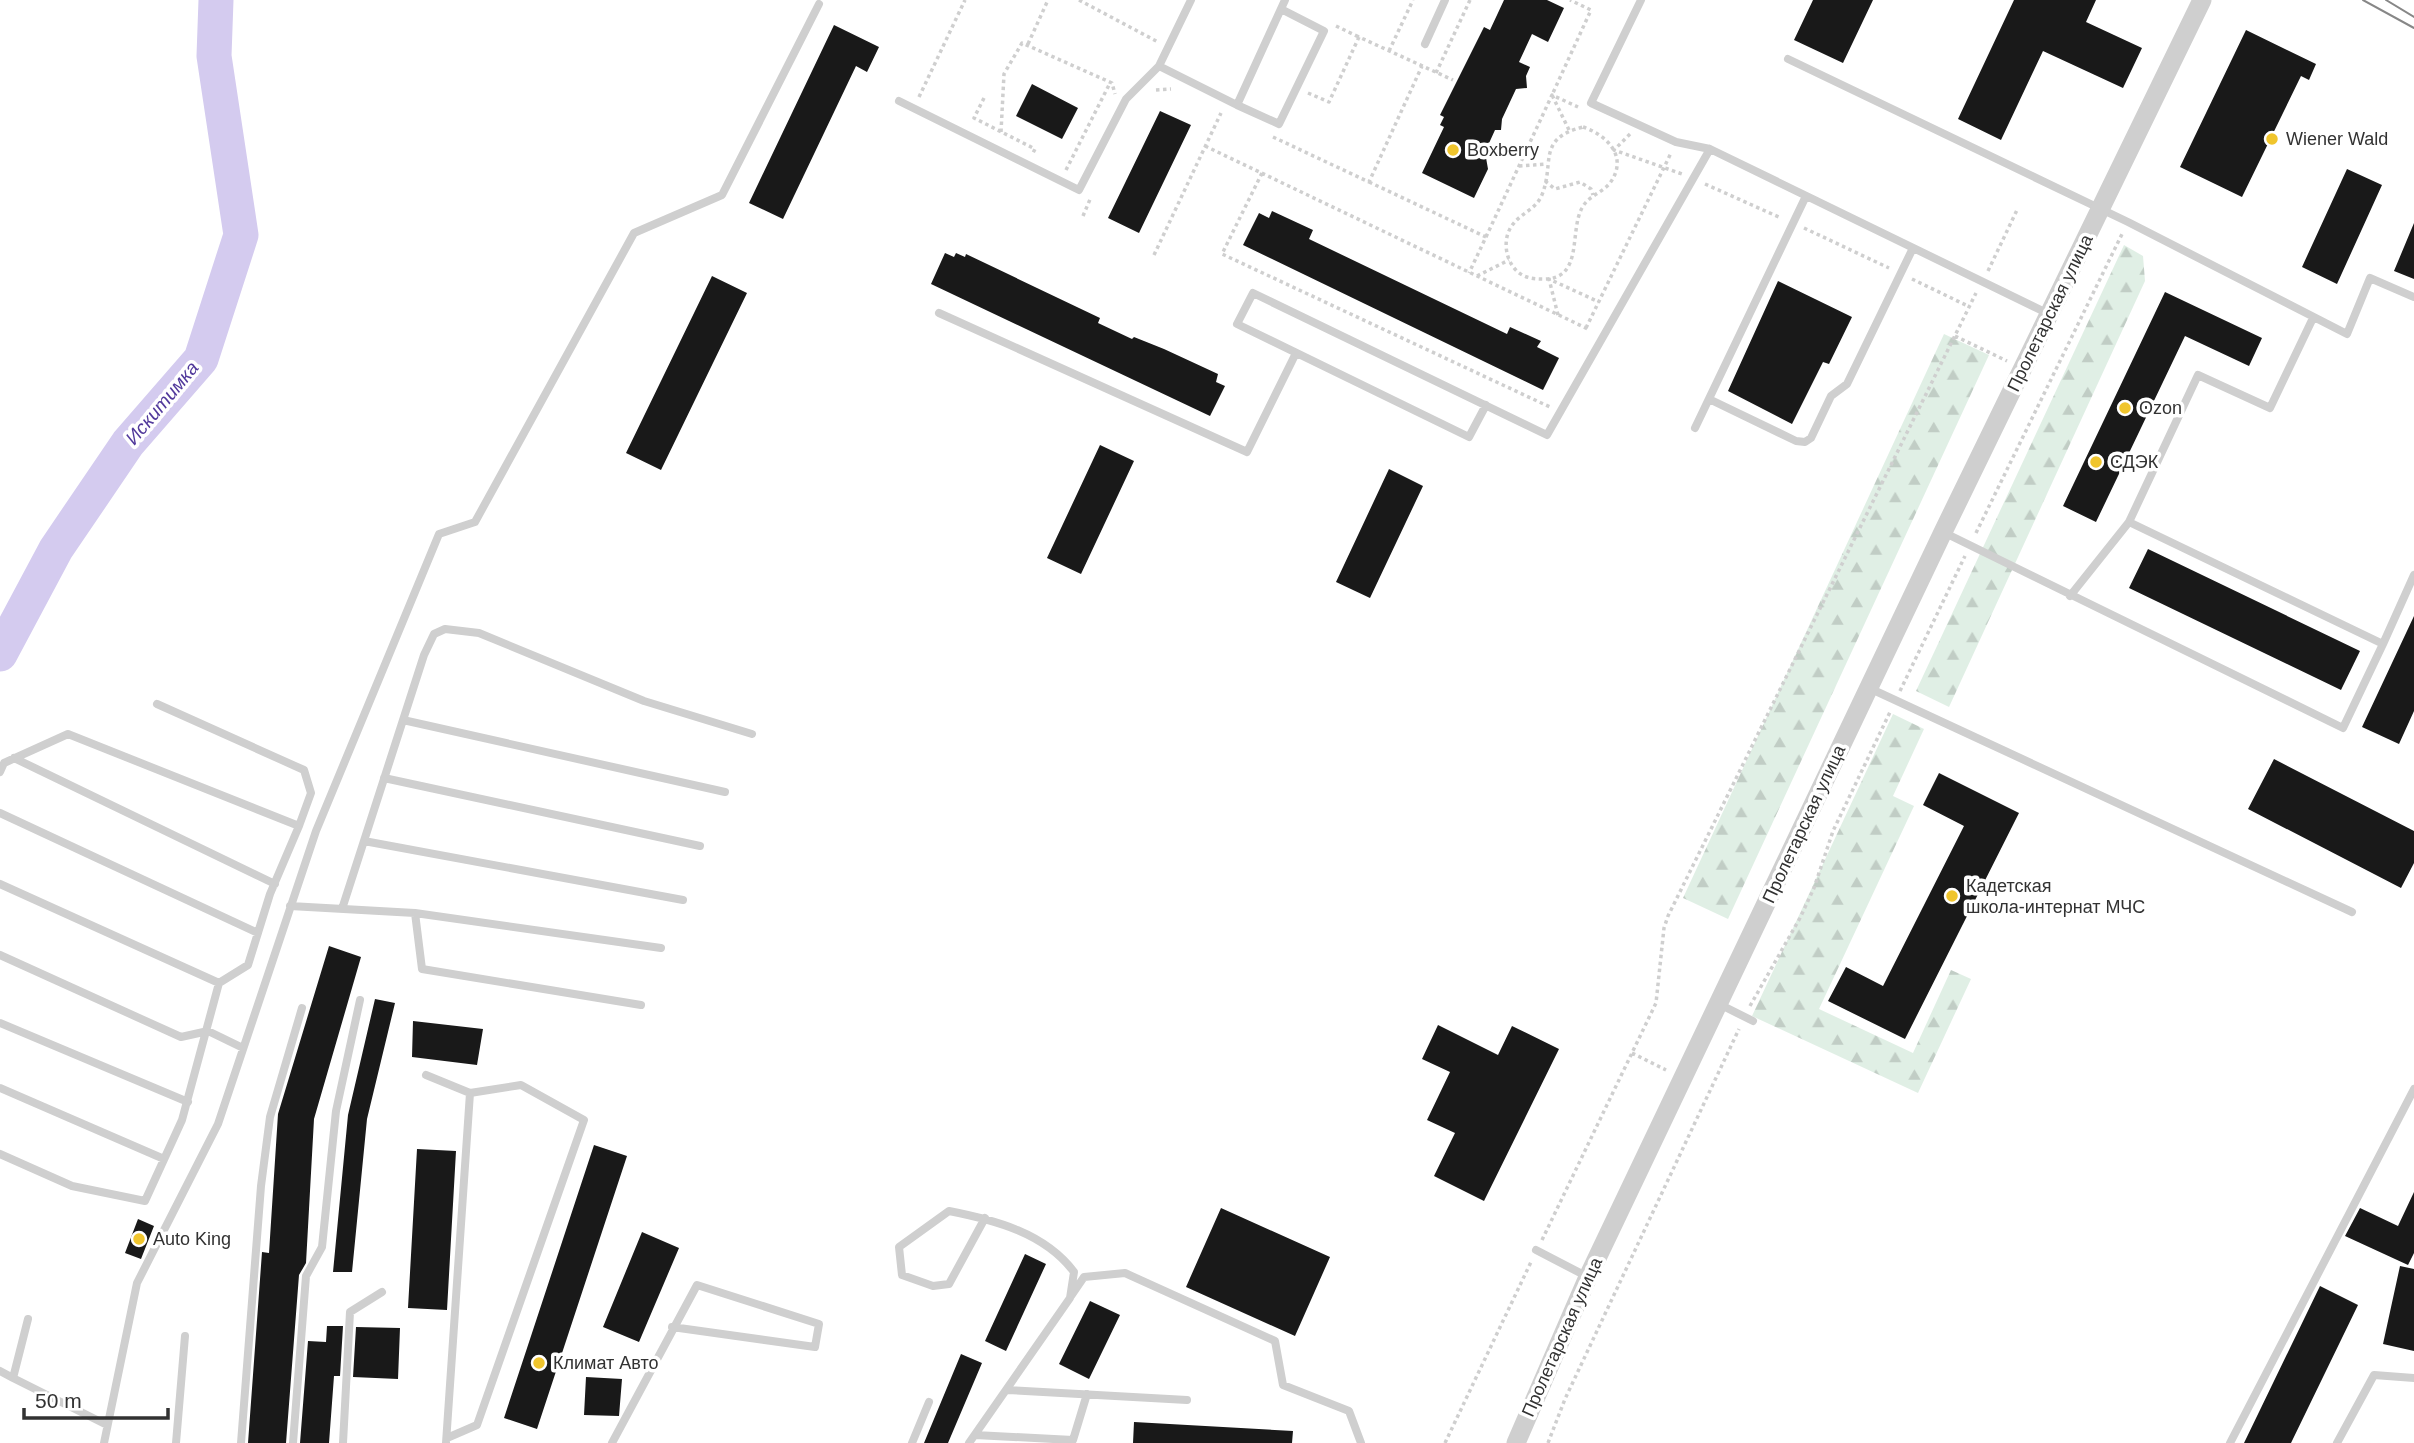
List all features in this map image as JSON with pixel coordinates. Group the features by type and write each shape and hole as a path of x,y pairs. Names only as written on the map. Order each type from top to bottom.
{"street":[{"name":"Пролетарская улица","path":"1516,1443 1588,1277 1943,532 2202,0"}],"lane":[{"path":"899,101 1079,190 1126,99 1159,66 1191,0"},
{"path":"1237,105 1285,0"},
{"path":"1425,44 1446,0"},
{"path":"1641,0 1591,103 1676,142 1710,149 2049,314"},
{"path":"104,1443 137,1283 218,1124 316,831 439,534 475,522 634,233 722,195 819,4"},
{"path":"1159,66 1279,124 1324,31 1281,9"},
{"path":"1787,59 2128,222 2347,334 2370,278 2414,297"},
{"path":"1486,405 1469,437 1237,324 1253,293 1486,405 1547,435 1710,149"},
{"path":"1695,428 1806,196"},
{"path":"1709,399 1796,442 1805,442 1811,438 1831,396 1847,384 1913,248"},
{"path":"939,313 1248,452 1296,353"},
{"path":"2070,596 2129,522 2199,374 2270,408 2313,318"},
{"path":"2129,522 2383,644"},
{"path":"1943,532 2343,728 2414,575"},
{"path":"342,909 424,655 434,634 445,629 479,633 644,701 752,734"},
{"path":"1869,688 2352,912"},
{"path":"0,1154 72,1186 145,1201 188,1102 219,983 248,965 275,884 312,793 304,770 158,704"},
{"path":"403,720 725,792"},
{"path":"0,772 5,762 68,734 299,826"},
{"path":"14,758 275,884"},
{"path":"384,778 700,846"},
{"path":"0,813 258,933"},
{"path":"364,841 683,900"},
{"path":"0,884 219,983"},
{"path":"290,906 415,913 661,948"},
{"path":"415,913 422,969 641,1005"},
{"path":"0,955 181,1037 208,1031 243,1048"},
{"path":"293,1443 306,1276 322,1247 336,1111 360,1000"},
{"path":"1719,1004 1749,1019"},
{"path":"241,1443 261,1186 270,1118 302,1009"},
{"path":"0,1023 188,1102"},
{"path":"426,1075 470,1093 522,1085 584,1120 477,1425 446,1440 470,1093"},
{"path":"0,1088 164,1159"},
{"path":"2230,1443 2414,1089"},
{"path":"985,1218 949,1284 933,1286 902,1275 899,1247 921,1228 949,1211 985,1218 1026,1233 1064,1258 1074,1272 1070,1298"},
{"path":"1536,1250 1588,1277"},
{"path":"969,1443 1084,1277 1125,1273 1275,1341 1283,1385 1349,1411 1361,1443"},
{"path":"612,1443 672,1327 697,1285 819,1324 815,1347 672,1327"},
{"path":"343,1443 350,1312 382,1292"},
{"path":"13,1378 28,1319"},
{"path":"176,1443 185,1336"},
{"path":"0,1371 107,1425"},
{"path":"2337,1443 2374,1375 2414,1378"},
{"path":"1007,1390 1186,1400"},
{"path":"975,1435 1073,1440 1087,1394"},
{"path":"912,1443 929,1402"}],"path":[{"path":"914,108 965,0"},
{"path":"1028,44 1048,0"},
{"path":"1079,0 1168,47"},
{"path":"1389,51 1413,0"},
{"path":"1436,73 1470,0"},
{"path":"1469,273 1591,10 1570,0"},
{"path":"1297,87 1329,103 1359,37 1453,80"},
{"path":"1001,132 1004,74 1018,44 1028,44 1110,83 1119,111"},
{"path":"1368,182 1422,66"},
{"path":"1055,165 1066,171 1110,83"},
{"path":"1150,95 1158,88 1170,88 1180,93"},
{"path":"1552,95 1587,110"},
{"path":"1552,95 1569,130"},
{"path":"984,98 974,118 1035,149 1032,154 1044,160"},
{"path":"1210,108 1233,118"},
{"path":"1154,255 1221,113"},
{"path":"1614,150 1633,131 1622,126"},
{"path":"1549,279 1564,272 1574,257 1580,210 1593,195 1608,185 1615,172 1614,150 1602,133 1583,127 1569,130 1550,146 1540,199 1513,223 1506,239 1510,260 1517,271 1532,279 1549,279 1599,302"},
{"path":"1270,136 1486,237"},
{"path":"1205,146 1586,328 1673,149"},
{"path":"1614,150 1693,178 1970,307"},
{"path":"1519,166 1547,164"},
{"path":"1262,173 1222,254 1553,409 1558,397"},
{"path":"1545,181 1555,189 1580,182 1591,189 1593,195"},
{"path":"1083,216 1094,192"},
{"path":"1445,1443 1656,1003 1664,928 1668,916 2017,210"},
{"path":"1548,1443 1576,1375 1805,908 1833,831 2128,222"},
{"path":"1477,276 1510,260"},
{"path":"1549,279 1558,315"},
{"path":"1955,336 2050,382"}],"green space":[{"path":"2124,245 2143,256 2145,281 1949,707 1916,691"},
{"path":"1944,334 1989,355 1728,919 1683,898"},
{"path":"1893,714 1924,729 1893,796 1914,806 1819,1009 1913,1053 1951,970 1971,979 1918,1093 1752,1016"}],"building":[{"path":"1504,0 1547,0 1564,8 1548,42 1532,34 1519,62 1530,67 1526,76 1527,88 1516,89 1502,119 1501,130 1495,130 1485,152 1488,169 1474,198 1422,173 1444,127 1440,125 1444,117 1440,115 1484,27 1490,30"},
{"path":"1813,0 1873,0 1843,63 1794,40"},
{"path":"2014,0 2096,0 2086,22 2142,48 2123,88 2043,51 2001,140 1958,119"},
{"path":"834,25 879,47 867,72 856,66 783,219 749,203"},
{"path":"2246,30 2316,64 2309,80 2301,76 2242,197 2180,167"},
{"path":"1032,84 1078,108 1062,139 1016,116"},
{"path":"1160,111 1191,125 1139,233 1108,218"},
{"path":"2347,169 2382,185 2337,284 2302,267"},
{"path":"1272,211 1313,230 1309,239 1507,334 1510,327 1541,341 1537,347 1559,358 1543,390 1243,245 1259,213 1269,218"},
{"path":"2414,223 2414,279 2394,271"},
{"path":"945,253 954,257 956,253 965,257 966,254 1100,318 1098,323 1218,374 1216,382 1225,386 1210,416 931,284"},
{"path":"712,276 747,293 661,470 626,453"},
{"path":"1778,281 1852,317 1829,364 1823,362 1792,424 1728,391"},
{"path":"2165,292 2262,338 2249,366 2185,336 2096,522 2063,506"},
{"path":"1100,445 1134,461 1081,574 1047,558"},
{"path":"1389,469 1423,486 1370,598 1336,582"},
{"path":"2148,549 2360,651 2341,690 2129,588"},
{"path":"2414,616 2414,711 2399,744 2362,727"},
{"path":"2274,759 2414,831 2414,863 2401,888 2248,809"},
{"name":"Кадетская школа-интернат МЧС","path":"1939,773 2019,813 1905,1039 1828,1001 1846,967 1883,986 1964,826 1923,805"},
{"path":"329,946 361,957 314,1119 306,1263 299,1275 286,1443 248,1443 262,1252 269,1253 278,1114"},
{"path":"375,999 395,1003 367,1119 352,1272 333,1272 348,1115"},
{"path":"413,1021 483,1029 477,1065 412,1057"},
{"path":"1438,1025 1498,1055 1512,1026 1559,1049 1484,1201 1434,1176 1455,1133 1427,1120 1450,1072 1422,1059"},
{"path":"594,1145 627,1156 537,1429 504,1418"},
{"path":"417,1149 456,1151 447,1310 408,1308"},
{"path":"2414,1192 2414,1253 2408,1265 2345,1236 2360,1208 2398,1226"},
{"path":"1221,1208 1330,1257 1295,1336 1186,1287"},
{"name":"Auto King","path":"138,1219 154,1226 141,1259 125,1253"},
{"path":"642,1232 679,1248 639,1342 603,1327"},
{"path":"1025,1254 1046,1264 1006,1351 985,1341"},
{"path":"2400,1266 2414,1269 2414,1351 2383,1344"},
{"path":"2320,1286 2358,1305 2291,1443 2244,1443"},
{"path":"1090,1301 1120,1315 1089,1379 1059,1364"},
{"path":"327,1326 343,1326 340,1376 334,1376 329,1443 300,1443 308,1341 326,1342"},
{"path":"356,1327 400,1328 398,1379 353,1377"},
{"path":"961,1354 982,1363 948,1443 924,1443"},
{"path":"586,1377 622,1379 619,1416 584,1415"},
{"path":"1134,1422 1293,1431 1292,1443 1133,1443"}],"waterway":[{"name":"Искитимка","path":"0,654 56,549 128,443 201,359 241,235 214,56 216,0"}],"tram line":[{"path":"2363,0 2414,28"},
{"path":"2386,0 2414,17"}],"place":[{"name":"Wiener Wald","path":"2272,139"},
{"name":"Boxberry","path":"1453,150"},
{"name":"Ozon","path":"2125,408"},
{"name":"СДЭК","path":"2096,462"},
{"name":"Кадетская школа-интернат МЧС","path":"1952,896"},
{"name":"Auto King","path":"139,1239"},
{"name":"Климат Авто","path":"539,1363"}]}
